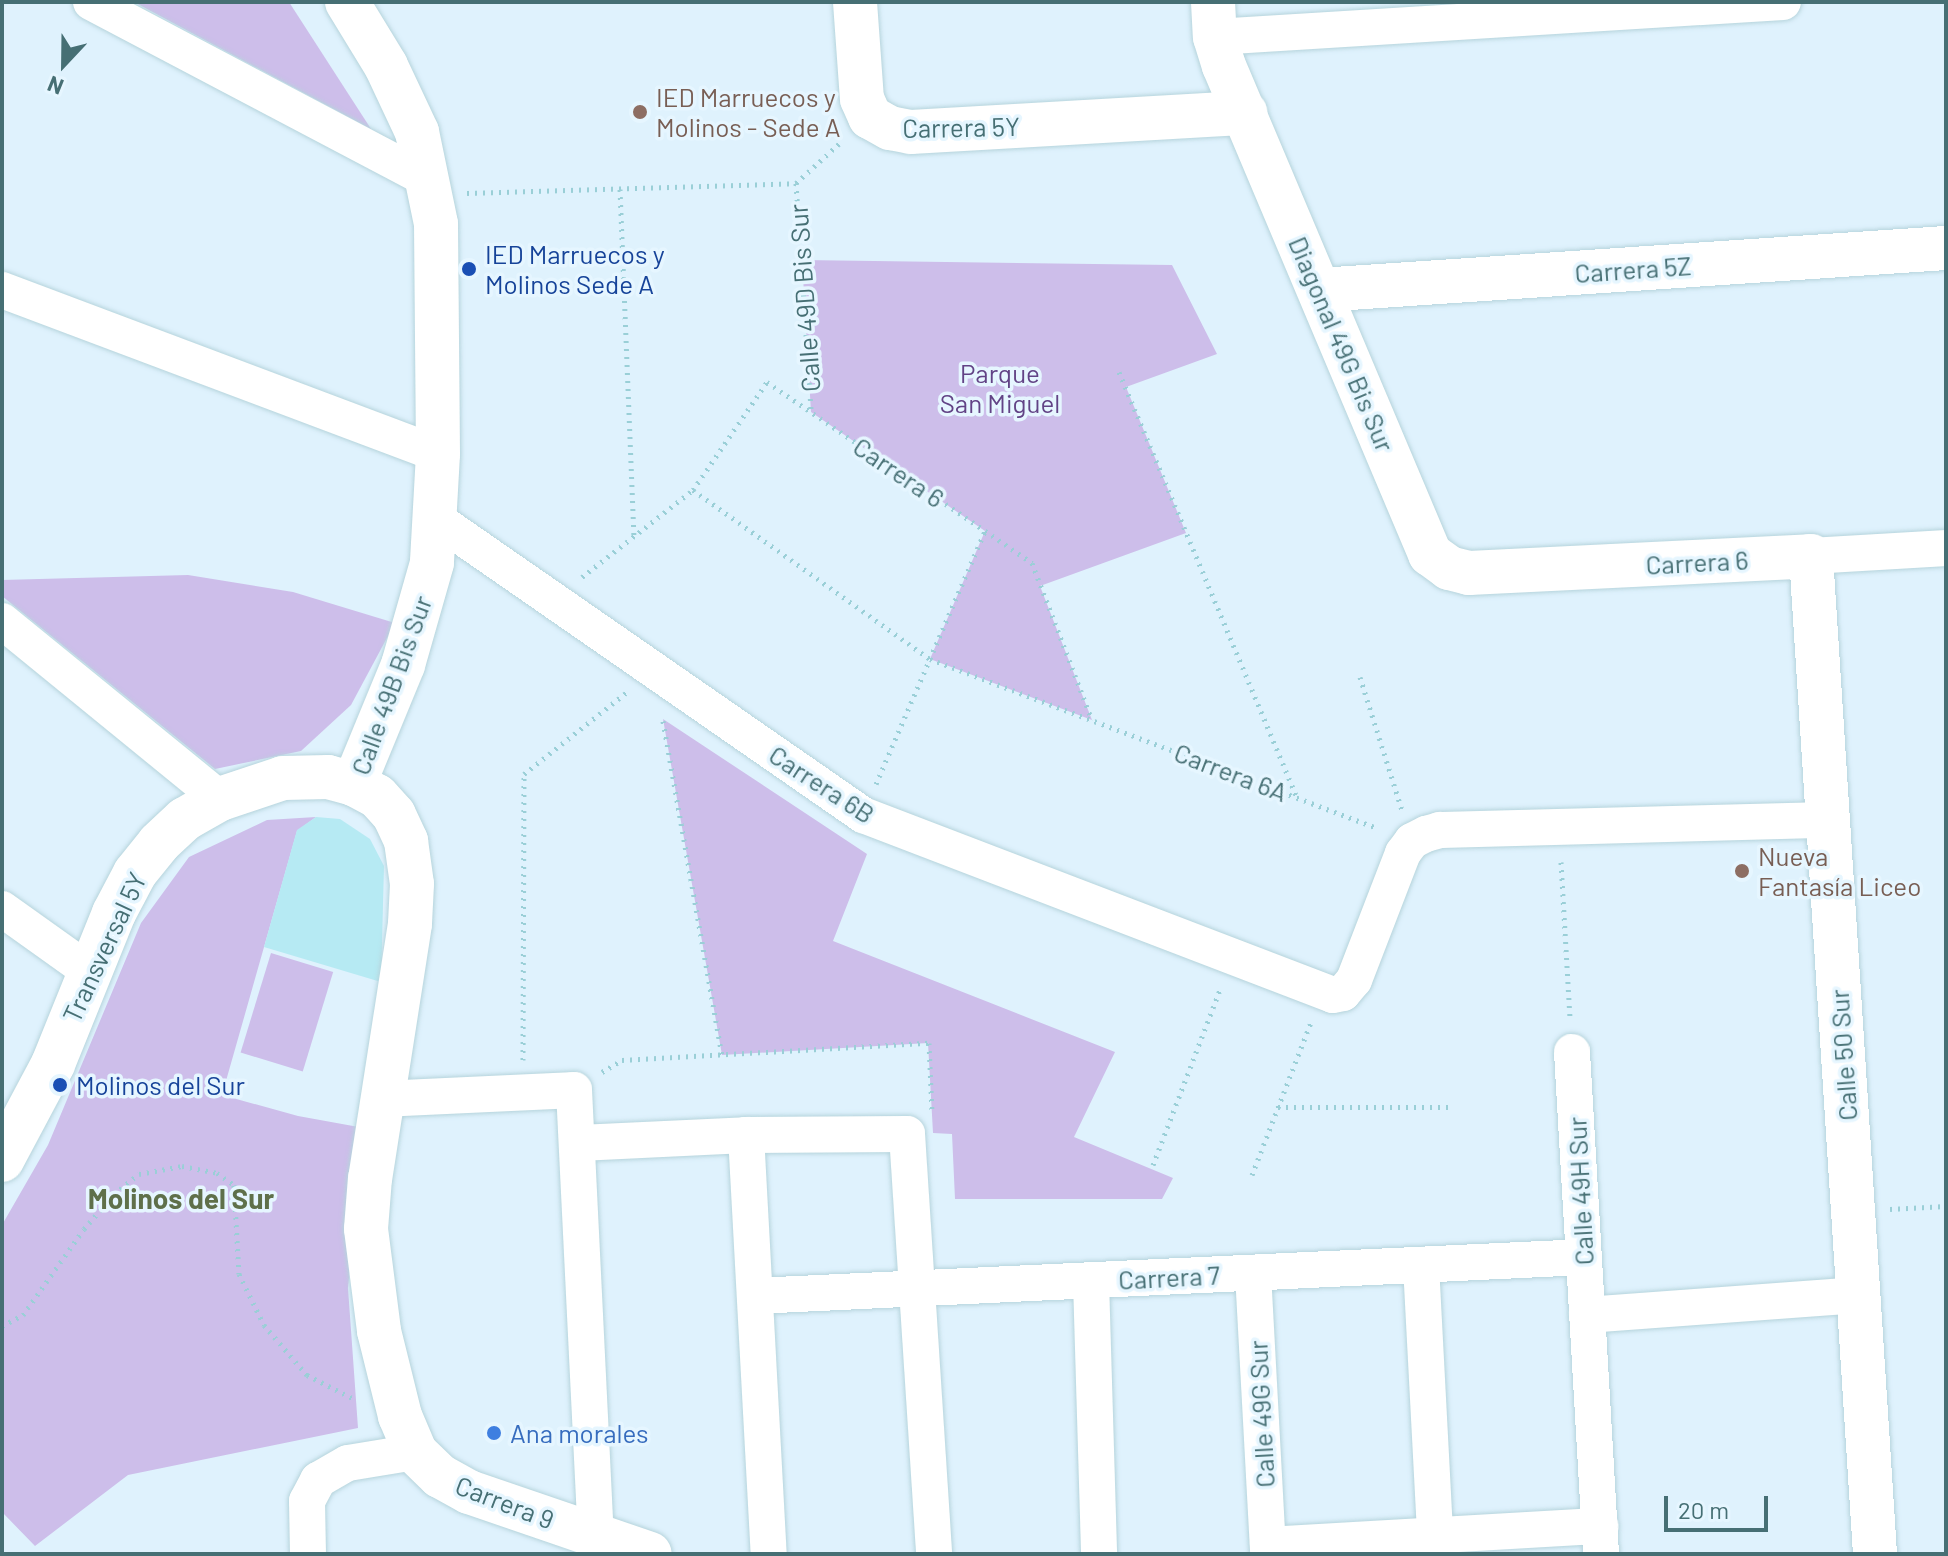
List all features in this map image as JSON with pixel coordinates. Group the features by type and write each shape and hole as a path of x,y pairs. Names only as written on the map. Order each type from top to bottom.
{"street":[{"path":"91,2 448,187"},
{"name":"Calle 49B Bis Sur","path":"347,2 406,104 448,187 436,224 438,454 432,563 420,612 354,784 377,796 394,815 406,841 412,884 410,924 370,1178 366,1229 379,1331 407,1434"},
{"path":"855,2 858,75 862,99 870,117"},
{"path":"1245,113 1214,19 1783,2"},
{"name":"Carrera 5Y","path":"870,117 890,128 911,132 1245,113"},
{"name":"Diagonal 49G Bis Sur","path":"1245,113 1430,554 1449,568"},
{"name":"Carrera 5Z","path":"1320,290 1946,248"},
{"path":"2,290 438,454"},
{"name":"Carrera 6B","path":"436,519 863,815 1233,957 1333,992"},
{"name":"Carrera 6","path":"1449,568 1469,573 1946,548"},
{"name":"Calle 50 Sur","path":"1811,556 1875,1554"},
{"path":"2,621 220,799"},
{"name":"Transversal 5Y","path":"2,1160 53,1064 89,971 135,873 185,819 220,799 283,778 328,777 354,784"},
{"path":"1333,992 1354,980 1403,853 1412,841 1440,830 1828,820"},
{"path":"2,909 89,971"},
{"name":"Calle 49H Sur","path":"1572,1052 1601,1540"},
{"path":"383,1099 574,1090 596,1536"},
{"path":"579,1143 746,1135 907,1134 934,1554"},
{"path":"746,1135 769,1554"},
{"name":"Carrera 7","path":"755,1296 1584,1257"},
{"path":"1421,1265 1435,1535"},
{"name":"Calle 49G Sur","path":"1253,1273 1268,1550"},
{"path":"1091,1281 1099,1554"},
{"path":"1587,1315 1858,1295"},
{"path":"308,1554 307,1501 318,1480 407,1434"},
{"name":"Carrera 9","path":"407,1434 440,1476 469,1492 650,1554"},
{"path":"1268,1550 1435,1535 1601,1540"}],"path":[{"name":"Carrera 5Y","path":"796,183 870,117"},
{"path":"448,187 620,189 796,183"},
{"name":"Calle 49D Bis Sur","path":"796,183 811,412"},
{"path":"620,189 634,536"},
{"path":"1119,372 1296,797"},
{"name":"Carrera 6","path":"693,490 767,382 1032,563 1092,720"},
{"path":"553,600 693,490"},
{"name":"Carrera 6A","path":"693,490 930,659 1412,841"},
{"path":"863,815 985,531"},
{"path":"523,1092 524,774 655,670 722,1055"},
{"path":"1360,677 1412,841"},
{"path":"1559,829 1572,1052"},
{"path":"1153,1165 1233,957"},
{"path":"1252,1175 1278,1107 1333,992"},
{"path":"574,1090 622,1060 929,1043 933,1133 907,1134"},
{"path":"1278,1107 1453,1107"},
{"path":"2,1326 23,1315 84,1229 114,1194 139,1174 182,1166 217,1173 234,1185 239,1274 264,1325 307,1375 407,1434"},
{"path":"1853,1211 1946,1206"}],"green space":[{"path":"134,2 289,2 371,129"},
{"name":"Parque San Miguel","path":"802,260 1172,265 1217,354 1126,387 1186,533 1040,586 1092,720 930,659 985,531 811,412"},
{"path":"188,575 293,592 395,623 351,705 301,751 215,769 2,596 2,580"},
{"path":"663,719 867,854 833,941 1115,1052 1074,1137 1173,1178 1162,1199 955,1199 952,1134 933,1133 928,1043 722,1055"},
{"path":"316,817 297,831 222,1095 298,1116 364,1128 348,1288 358,1428 128,1475 35,1546 2,1512 2,1225 48,1145 141,923 189,857 267,820"},
{"path":"271,953 333,972 303,1071 241,1052"}],"building":[{"path":"316,817 340,819 370,839 384,866 381,982 264,947 297,830"}],"place":[{"name":"IED Marruecos y Molinos - Sede A","path":"640,112"},
{"name":"IED Marruecos y Molinos Sede A","path":"469,269"},
{"name":"Nueva Fantasía Liceo","path":"1742,871"},
{"name":"Molinos del Sur","path":"60,1085"},
{"name":"Ana morales","path":"494,1433"}],"district":[{"name":"Molinos del Sur","path":"181,1198"}]}
